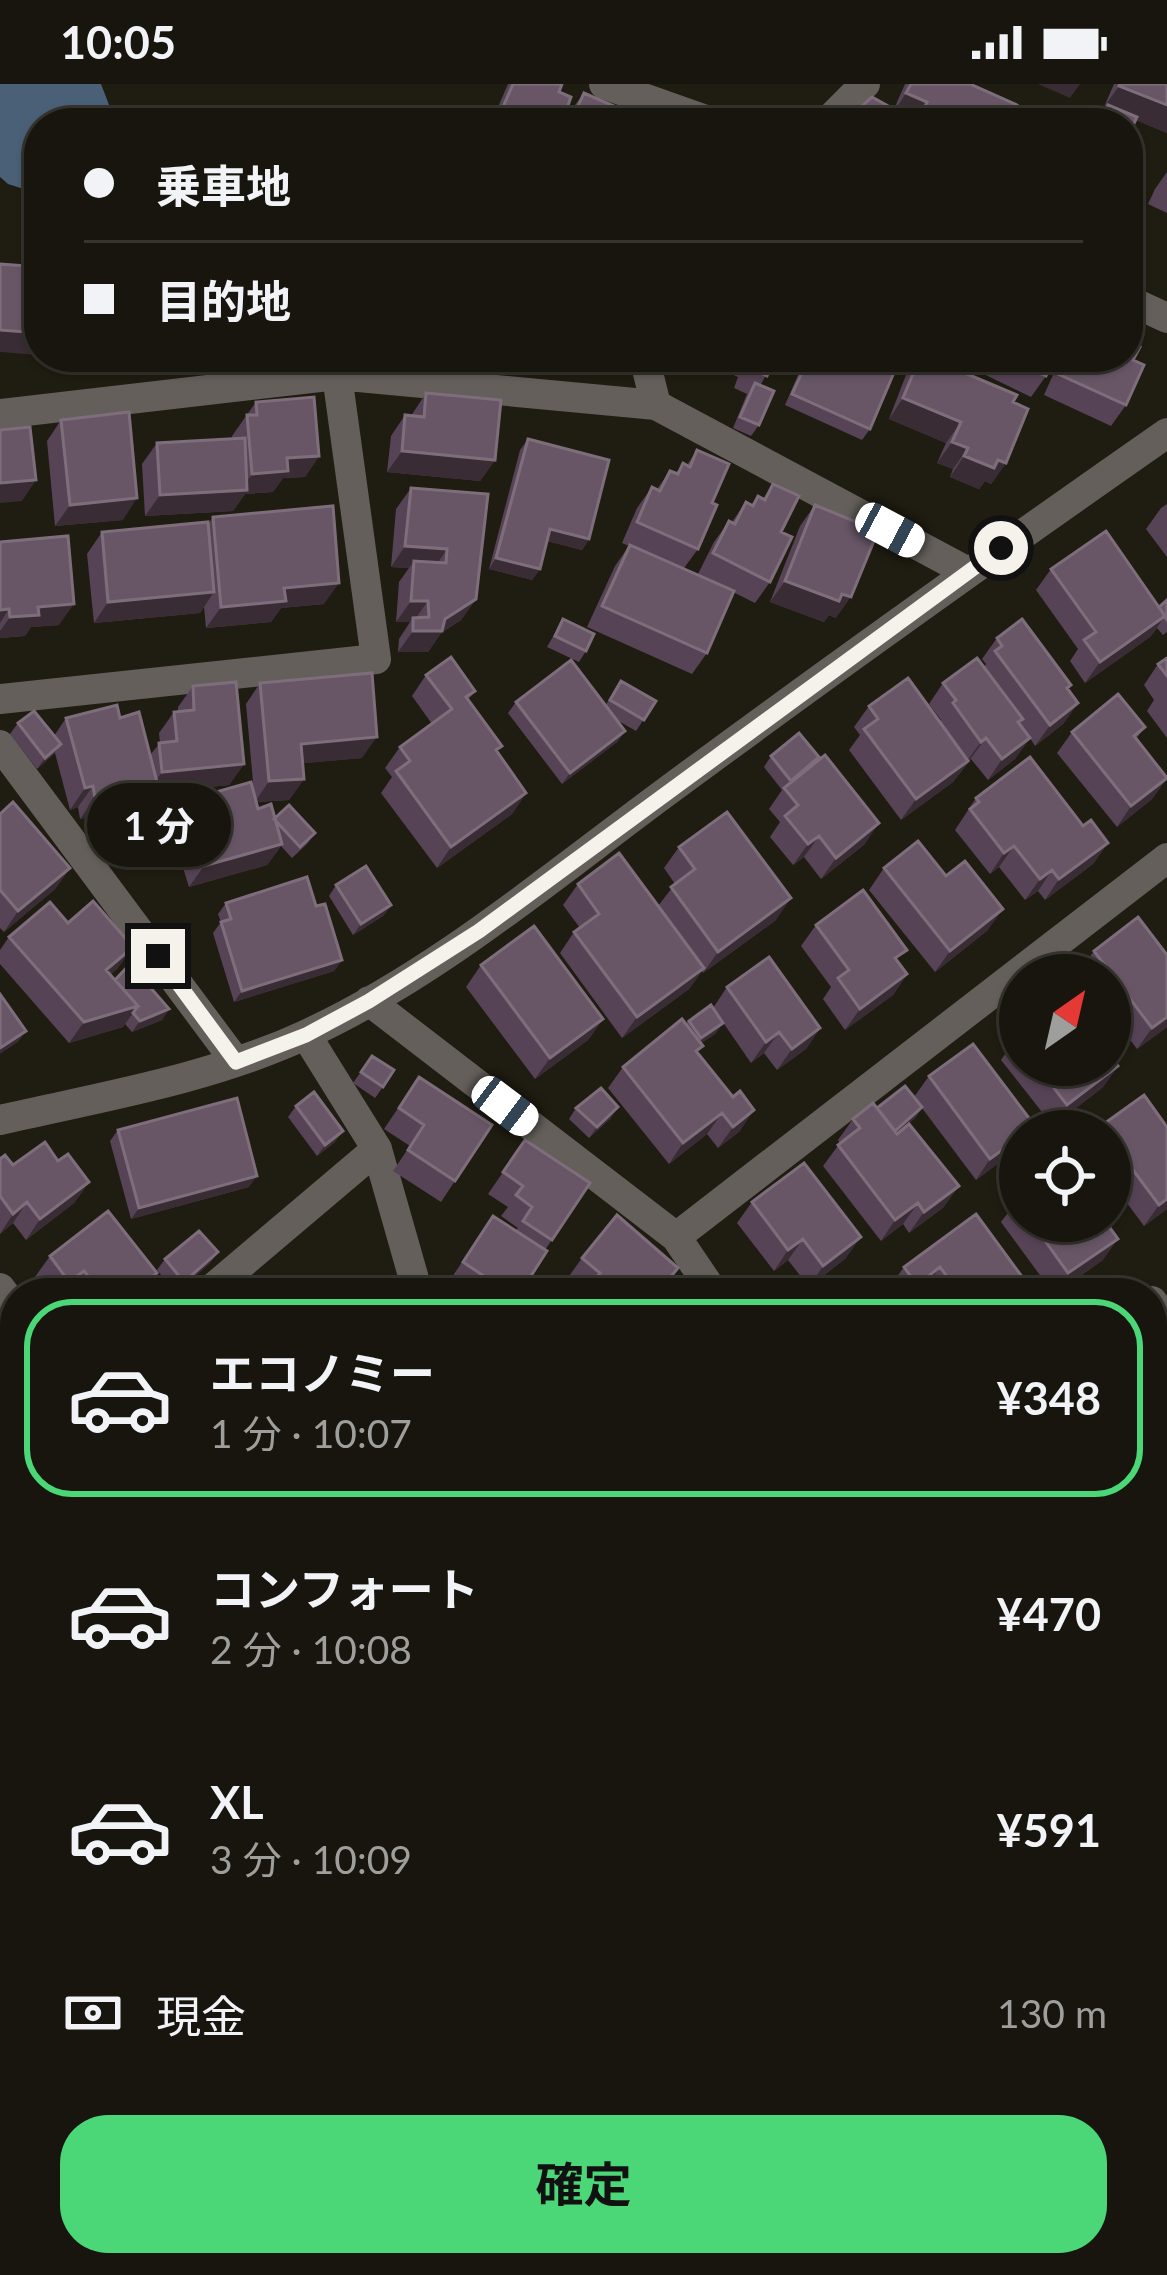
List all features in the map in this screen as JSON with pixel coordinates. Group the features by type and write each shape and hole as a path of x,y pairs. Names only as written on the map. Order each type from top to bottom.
{"street":[{"path":"604,84 672,108"},
{"path":"841,108 865,84"},
{"path":"648,372 656,405"},
{"path":"0,699 376,659 338,375"},
{"path":"0,415 338,375 656,405 968,572"},
{"path":"0,1120 236,1062 306,1035 369,1001 479,931 968,572 1167,433"},
{"path":"0,745 236,1062"},
{"path":"676,1237 1167,858"},
{"path":"369,1001 676,1237 704,1278"},
{"path":"306,1035 377,1149 414,1278"},
{"path":"225,1278 377,1149"}],"water":[{"path":"0,84 101,84 110,108 24,108 24,189 0,177"}],"building":[{"path":"513,84 562,84 559,92 571,97 567,108 503,108"},
{"path":"911,84 970,84 1017,105 924,108 927,102 906,93"},
{"path":"1167,84 1167,105 1119,86"},
{"path":"584,93 618,108 577,108"},
{"path":"872,97 892,108 860,108"},
{"path":"0,264 24,266 24,332 0,330"},
{"path":"802,372 894,372 870,429 792,394"},
{"path":"914,372 963,372 1017,395 1013,402 1028,409 1006,463 998,460 994,468 964,456 968,448 952,442 961,422 903,398"},
{"path":"1059,372 1141,372 1126,405"},
{"path":"755,383 774,391 759,425 740,417"},
{"path":"426,393 501,400 495,460 402,451 405,415 424,417"},
{"path":"314,397 319,456 287,458 288,471 252,474 247,415 257,415 256,402"},
{"path":"129,412 137,498 70,505 61,420"},
{"path":"30,427 36,480 0,483 0,430"},
{"path":"245,438 247,490 160,495 157,443"},
{"path":"528,439 609,460 589,539 550,529 540,569 496,558"},
{"path":"697,450 729,464 698,549 637,522 652,487 660,491 670,471 678,474 683,463 690,467"},
{"path":"773,484 799,496 781,532 792,537 770,582 713,553 729,521 735,524 746,502 753,506 758,496 765,500"},
{"path":"411,488 488,494 476,599 445,619 442,631 413,631 413,618 429,617 428,601 411,601 414,561 446,563 447,549 405,546"},
{"path":"815,505 878,531 851,597 842,594 839,601 785,581"},
{"path":"333,506 339,583 284,588 286,601 221,607 213,517"},
{"path":"208,522 214,592 108,602 102,532"},
{"path":"1106,531 1165,616 1100,662 1084,640 1096,632 1051,569"},
{"path":"68,536 74,604 38,607 39,615 10,617 9,609 0,610 0,542"},
{"path":"630,545 734,591 707,653 602,606"},
{"path":"563,619 594,634 586,651 555,636"},
{"path":"1022,619 1071,685 1067,688 1078,703 1050,725 995,651 1002,646 997,638"},
{"path":"451,657 475,691 466,697 502,746 496,750 526,793 451,847 396,771 410,761 400,747 452,709 426,675"},
{"path":"977,658 1023,719 1018,722 1030,738 1002,759 986,738 981,742 943,683"},
{"path":"571,660 625,731 570,773 516,702"},
{"path":"372,673 377,737 301,744 304,779 269,781 260,683"},
{"path":"908,678 968,761 916,799 864,729 878,719 869,706"},
{"path":"621,681 656,701 644,720 610,700"},
{"path":"236,682 244,764 162,772 159,743 177,741 174,712 194,710 193,686"},
{"path":"1118,694 1145,727 1134,736 1167,778 1131,806 1072,732"},
{"path":"117,705 120,718 139,712 157,782 95,798 93,786 85,788 66,718"},
{"path":"34,711 61,744 45,758 18,723"},
{"path":"799,733 819,757 791,781 771,756"},
{"path":"825,755 879,823 836,858 819,836 808,844 785,816 798,805 784,788"},
{"path":"1030,757 1083,826 1091,820 1108,843 1059,879 1052,870 1040,879 1014,846 1004,853 970,809 979,802 976,798"},
{"path":"251,782 258,809 271,804 282,844 204,866 192,827 149,839 138,802 178,791 181,802"},
{"path":"13,802 70,868 18,911 0,890 0,814"},
{"path":"289,805 315,833 300,847 274,819"},
{"path":"727,812 791,898 718,952 671,887 695,869 679,847"},
{"path":"918,841 946,876 965,861 1003,909 950,951 884,868"},
{"path":"619,853 704,968 637,1017 574,932 599,914 578,884"},
{"path":"366,866 391,905 361,924 336,885"},
{"path":"307,877 316,906 325,904 342,960 242,991 221,922 231,919 226,903"},
{"path":"863,890 907,950 895,958 907,974 860,1009 838,978 849,970 816,925"},
{"path":"93,901 133,947 106,970 138,1006 84,1022 9,937 50,902 68,923"},
{"path":"1138,917 1167,955 1167,1017 1152,1028 1131,1000 1131,954 1094,951"},
{"path":"534,926 603,1019 550,1058 481,965"},
{"path":"769,957 820,1028 792,1049 779,1032 766,1042 727,987"},
{"path":"130,964 169,1009 140,1021 133,1013 138,1006 115,980"},
{"path":"0,994 26,1031 0,1048"},
{"path":"711,1005 723,1023 701,1038 689,1021"},
{"path":"682,1019 703,1046 696,1051 733,1097 740,1091 754,1110 733,1127 722,1113 683,1143 623,1067"},
{"path":"973,1044 999,1078 999,1086 1005,1086 1023,1110 999,1110 999,1152 990,1159 929,1076"},
{"path":"372,1056 394,1070 383,1087 361,1072"},
{"path":"419,1077 492,1125 455,1181 408,1150 424,1125 399,1108"},
{"path":"905,1086 922,1107 895,1131 877,1108"},
{"path":"1052,1086 1092,1086 1067,1105"},
{"path":"601,1088 618,1107 597,1127 576,1108"},
{"path":"314,1092 343,1131 325,1145 296,1106"},
{"path":"1144,1095 1167,1127 1167,1199 1159,1205 1131,1167 1131,1110 1123,1110"},
{"path":"237,1098 257,1176 139,1208 118,1130"},
{"path":"873,1103 897,1134 909,1124 959,1186 924,1212 918,1203 895,1220 838,1145 860,1128 853,1119"},
{"path":"525,1140 590,1183 552,1240 523,1221 532,1207 516,1195 523,1186 503,1172"},
{"path":"45,1142 58,1161 68,1154 89,1182 40,1219 27,1202 13,1214 0,1196 0,1159 5,1155 13,1165"},
{"path":"804,1163 861,1237 823,1266 803,1239 788,1250 752,1202"},
{"path":"108,1211 157,1273 151,1278 89,1278 84,1271 66,1278 50,1256"},
{"path":"976,1214 1023,1278 948,1278 940,1267 926,1278 912,1278 904,1267"},
{"path":"617,1215 678,1268 670,1278 596,1278 600,1273 582,1258"},
{"path":"493,1216 547,1251 530,1278 487,1278 463,1262"},
{"path":"199,1231 218,1252 189,1278 181,1278 165,1259"},
{"path":"1046,1242 1114,1242 1068,1273"}],"route":[{"path":"158,956 236,1062 306,1035 479,931 1001,548"}]}
